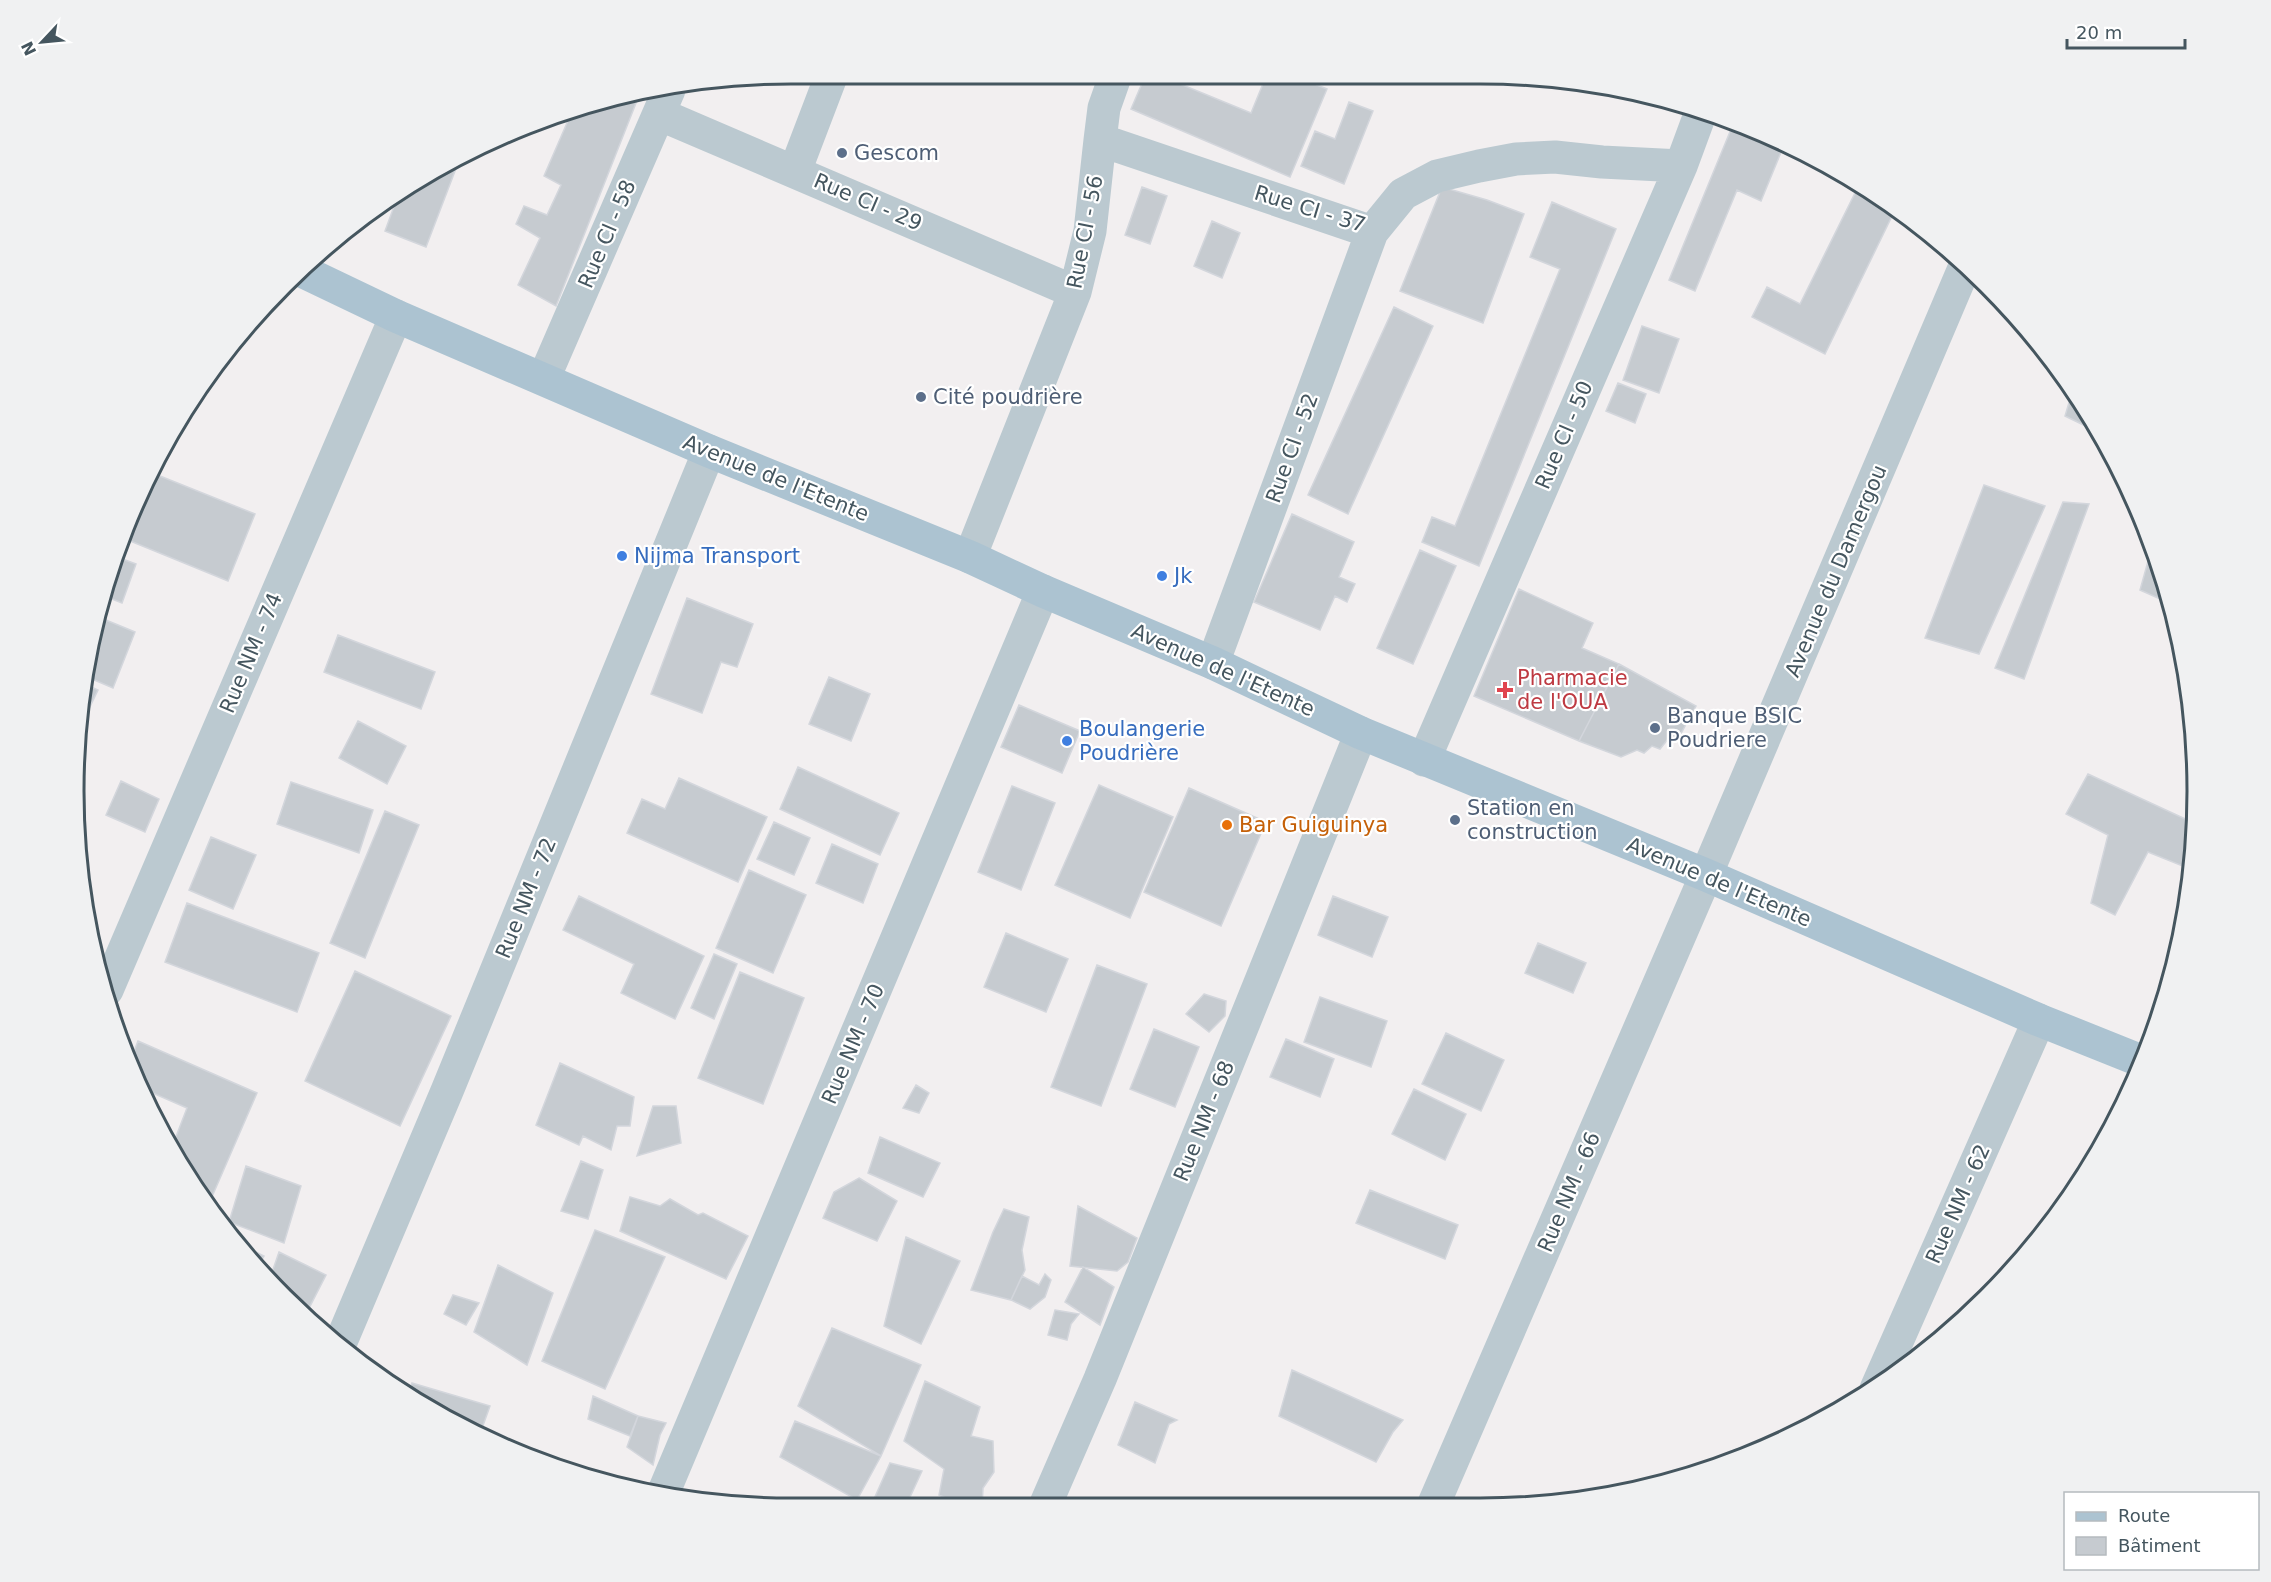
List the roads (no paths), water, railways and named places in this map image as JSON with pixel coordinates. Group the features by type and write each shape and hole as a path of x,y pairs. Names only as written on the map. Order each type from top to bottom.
{"main road":[{"name":"Avenue de l'Etente","path":"310,273 396,316 709,451 970,557 1043,591 1213,663 1361,733 1707,875 2039,1020 2134,1058"}],"street":[{"path":"795,171 828,84"},
{"path":"1100,140 1104,108 1112,84"},
{"name":"Rue CI - 29","path":"664,102 795,171 1076,292"},
{"name":"Rue CI - 58","path":"544,378 664,102"},
{"name":"Rue CI - 50","path":"1424,760 1681,166 1698,119"},
{"name":"Rue CI - 37","path":"1100,140 1372,232 1403,194 1437,176 1479,166 1516,159 1555,157 1681,166"},
{"name":"Rue CI - 56","path":"970,557 1076,292 1090,231 1100,140"},
{"name":"Rue CI - 52","path":"1213,663 1372,232"},
{"name":"Avenue du Damergou","path":"1707,875 1962,274"},
{"name":"Rue NM - 74","path":"110,982 396,316"},
{"name":"Rue NM - 72","path":"343,1337 447,1091 709,451"},
{"name":"Rue NM - 70","path":"666,1486 1043,591"},
{"name":"Rue NM - 68","path":"1049,1498 1104,1368 1361,733"},
{"name":"Rue NM - 66","path":"1437,1498 1707,875"},
{"name":"Rue NM - 62","path":"1884,1371 2039,1020"}],"place":[{"name":"Gescom","path":"842,153"},
{"name":"Cité poudrière","path":"921,397"},
{"name":"Nijma Transport","path":"622,556"},
{"name":"Jk","path":"1162,576"},
{"name":"Pharmacie de l'OUA","path":"1505,690"},
{"name":"Banque BSIC Poudriere","path":"1655,728"},
{"name":"Boulangerie Poudrière","path":"1067,741"},
{"name":"Station en construction","path":"1455,820"},
{"name":"Bar Guiguinya","path":"1227,825"}]}
